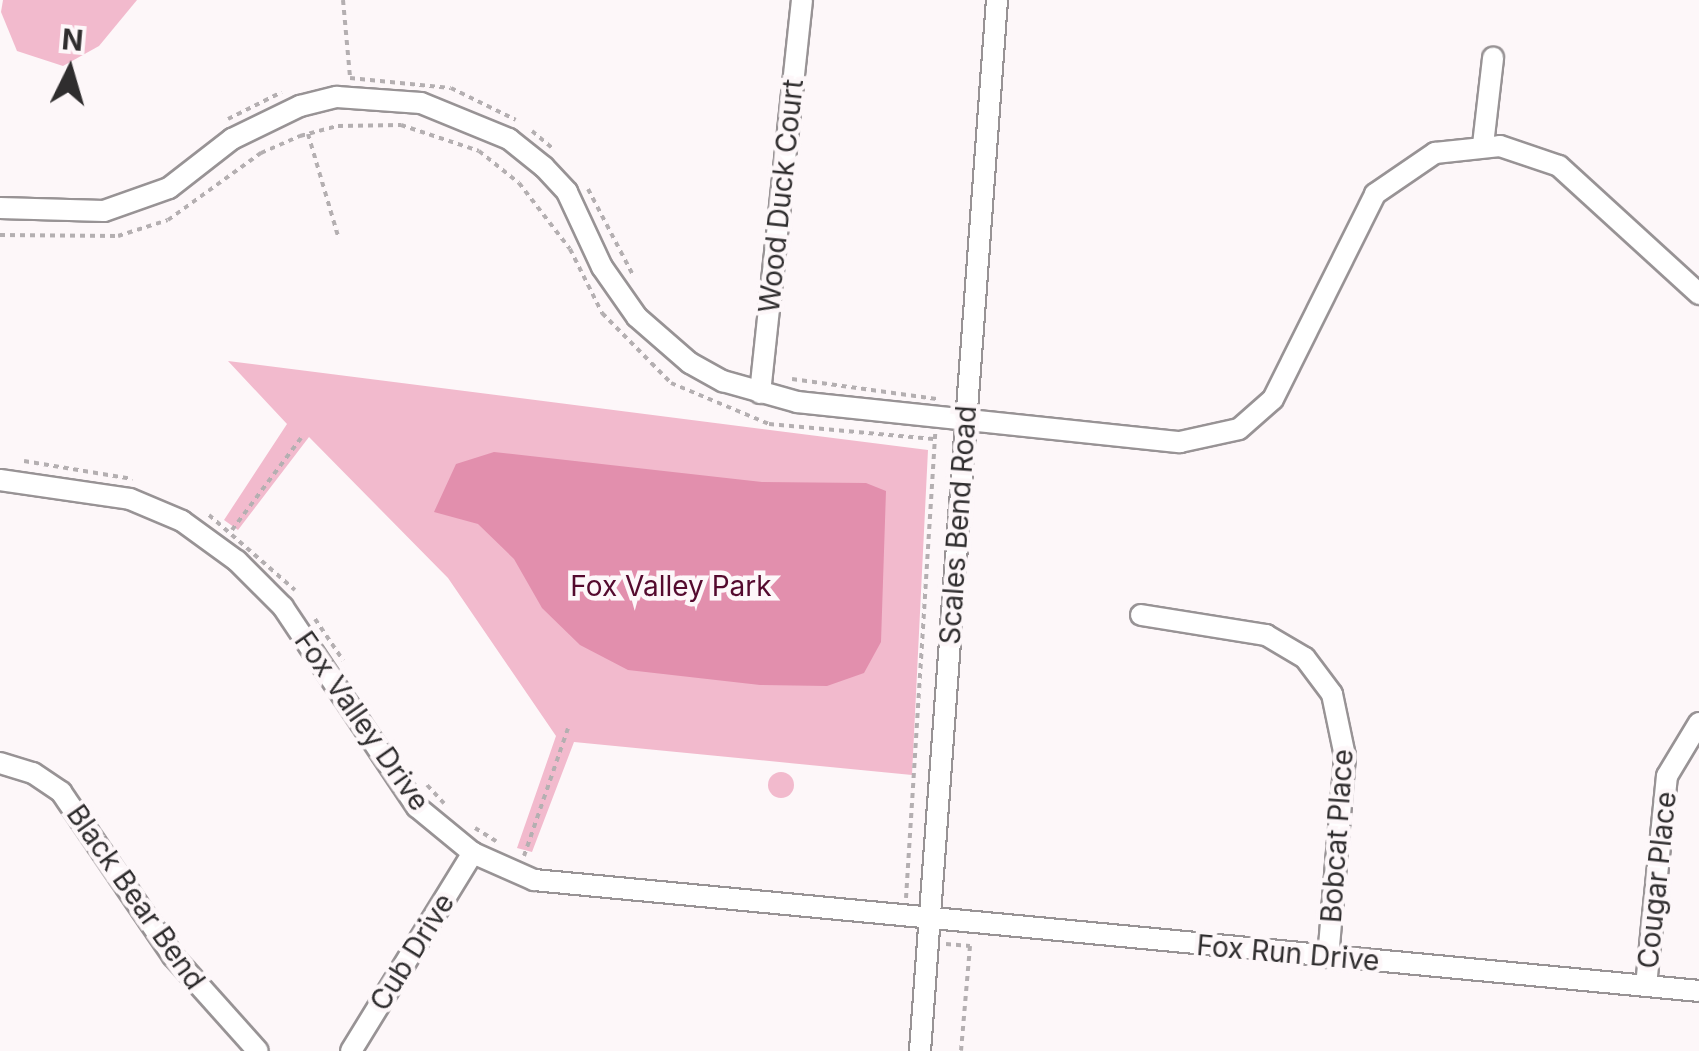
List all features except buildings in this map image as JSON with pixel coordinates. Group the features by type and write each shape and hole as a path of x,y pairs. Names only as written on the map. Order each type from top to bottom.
{"street":[{"name":"Wood Duck Court","path":"761,382 802,0"},
{"name":"Scales Bend Road","path":"920,1051 997,0"},
{"path":"1483,145 1493,58"},
{"path":"0,208 104,212 169,188 232,140 300,106 337,97 422,103 509,139 544,167 567,192 602,267 637,318 690,363 761,382 966,423 1180,442 1240,429 1290,374 1375,194 1435,152 1483,145 1518,148 1559,166 1699,294"},
{"name":"Fox Valley Drive","path":"0,480 130,499 182,522 237,560 283,607 417,806 473,853 524,862 565,887 930,910"},
{"name":"Bobcat Place","path":"1141,614 1266,635 1305,658 1332,694 1345,756 1328,957"},
{"name":"Cougar Place","path":"1646,986 1667,776 1699,723"},
{"name":"Black Bear Bend","path":"0,763 33,773 62,792 173,956 258,1051"},
{"name":"Cub Drive","path":"351,1051 473,853"},
{"name":"Fox Run Drive","path":"930,910 1328,957 1699,992"}],"path":[{"path":"343,0 350,78"},
{"path":"340,78 416,80 468,94 558,153"},
{"path":"224,120 293,89"},
{"path":"0,234 81,240 143,228 198,203 260,153 338,126 401,125 479,151 548,214 602,313 628,345 670,383 708,403 769,424 934,440"},
{"path":"308,134 340,240"},
{"path":"583,182 642,290"},
{"path":"761,382 938,395"},
{"path":"232,530 300,438"},
{"path":"24,461 138,482"},
{"path":"201,510 232,530 298,594"},
{"path":"307,606 347,666"},
{"path":"465,821 524,862 568,728"},
{"path":"420,776 454,813"},
{"path":"888,896 930,910"}],"green space":[{"path":"3,0 137,0 99,46 63,66 17,51 1,12"},
{"name":"Fox Valley Park","path":"228,361 928,450 912,775 574,742 532,852 517,848 556,736 448,578 309,437 238,530 224,520 287,424"},
{"path":"781,772 790,776 794,785 790,794 781,798 772,794 768,785 772,776"}],"shaded area":[{"path":"494,452 762,482 866,483 886,491 881,642 864,673 827,686 760,685 628,670 580,645 542,608 514,559 478,524 434,512 456,464"}]}
